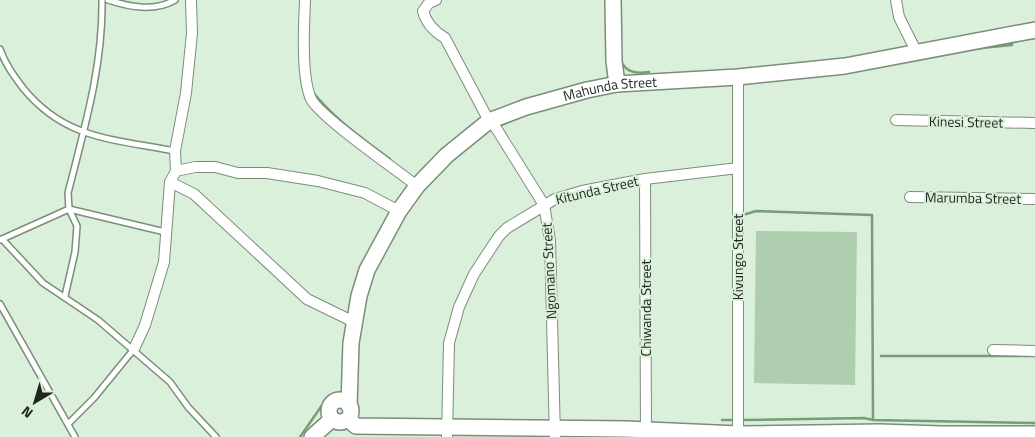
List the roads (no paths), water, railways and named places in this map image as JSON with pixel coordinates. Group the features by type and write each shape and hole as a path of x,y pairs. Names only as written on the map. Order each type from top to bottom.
{"street":[{"path":"134,350 145,325 164,262 170,182 176,171 175,151 186,93 192,33 191,0"},
{"path":"305,0 303,30 306,84 311,100 333,121 417,186"},
{"name":"Ngomano Street","path":"436,0 425,8 423,11 424,17 437,33 445,38 489,121 496,128 544,205 550,240 555,432"},
{"path":"614,0 614,61 617,84"},
{"path":"896,0 900,17 916,51"},
{"name":"Mahunda Street","path":"346,422 354,322 367,270 400,211 417,186 446,155 489,121 569,95 617,84 738,77 844,66 1035,30"},
{"name":"Kivungo Street","path":"738,77 738,436"},
{"name":"Kinesi Street","path":"896,120 1035,124"},
{"path":"176,171 195,167 215,167 238,173 267,173 318,181 365,193 400,211"},
{"name":"Kitunda Street","path":"447,432 450,343 459,307 474,274 499,236 507,228 555,198 645,179 738,168"},
{"name":"Chiwanda Street","path":"645,179 646,434"},
{"path":"170,182 194,194 307,300 354,322"},
{"name":"Marumba Street","path":"910,197 1035,199"},
{"path":"993,350 1035,351"},
{"path":"349,377 329,411 356,426 447,432 738,436 879,432 941,436 1035,434"},
{"path":"312,437 346,422"}],"lane":[{"path":"65,296 75,252 77,226 69,209 68,193 98,74 103,32 102,0"},
{"path":"108,0 136,7 164,6 175,0"},
{"path":"0,49 12,73 35,103 58,122 82,134 175,151"},
{"path":"166,232 69,209 1,240 43,283 65,296 134,350 170,382 188,407 216,437"},
{"path":"0,304 75,437"},
{"path":"68,424 94,398 134,350"}],"waterway":[{"path":"971,49 1012,45 1011,42 1035,38"},
{"path":"621,61 632,72 649,72"},
{"path":"312,91 339,119 390,159"},
{"path":"499,126 510,121"},
{"path":"742,218 743,215 756,211 872,215 873,420"},
{"path":"881,356 1035,356"},
{"path":"300,437 325,401"},
{"path":"742,420 864,418 873,420 1035,423"},
{"path":"722,420 731,420"}]}
